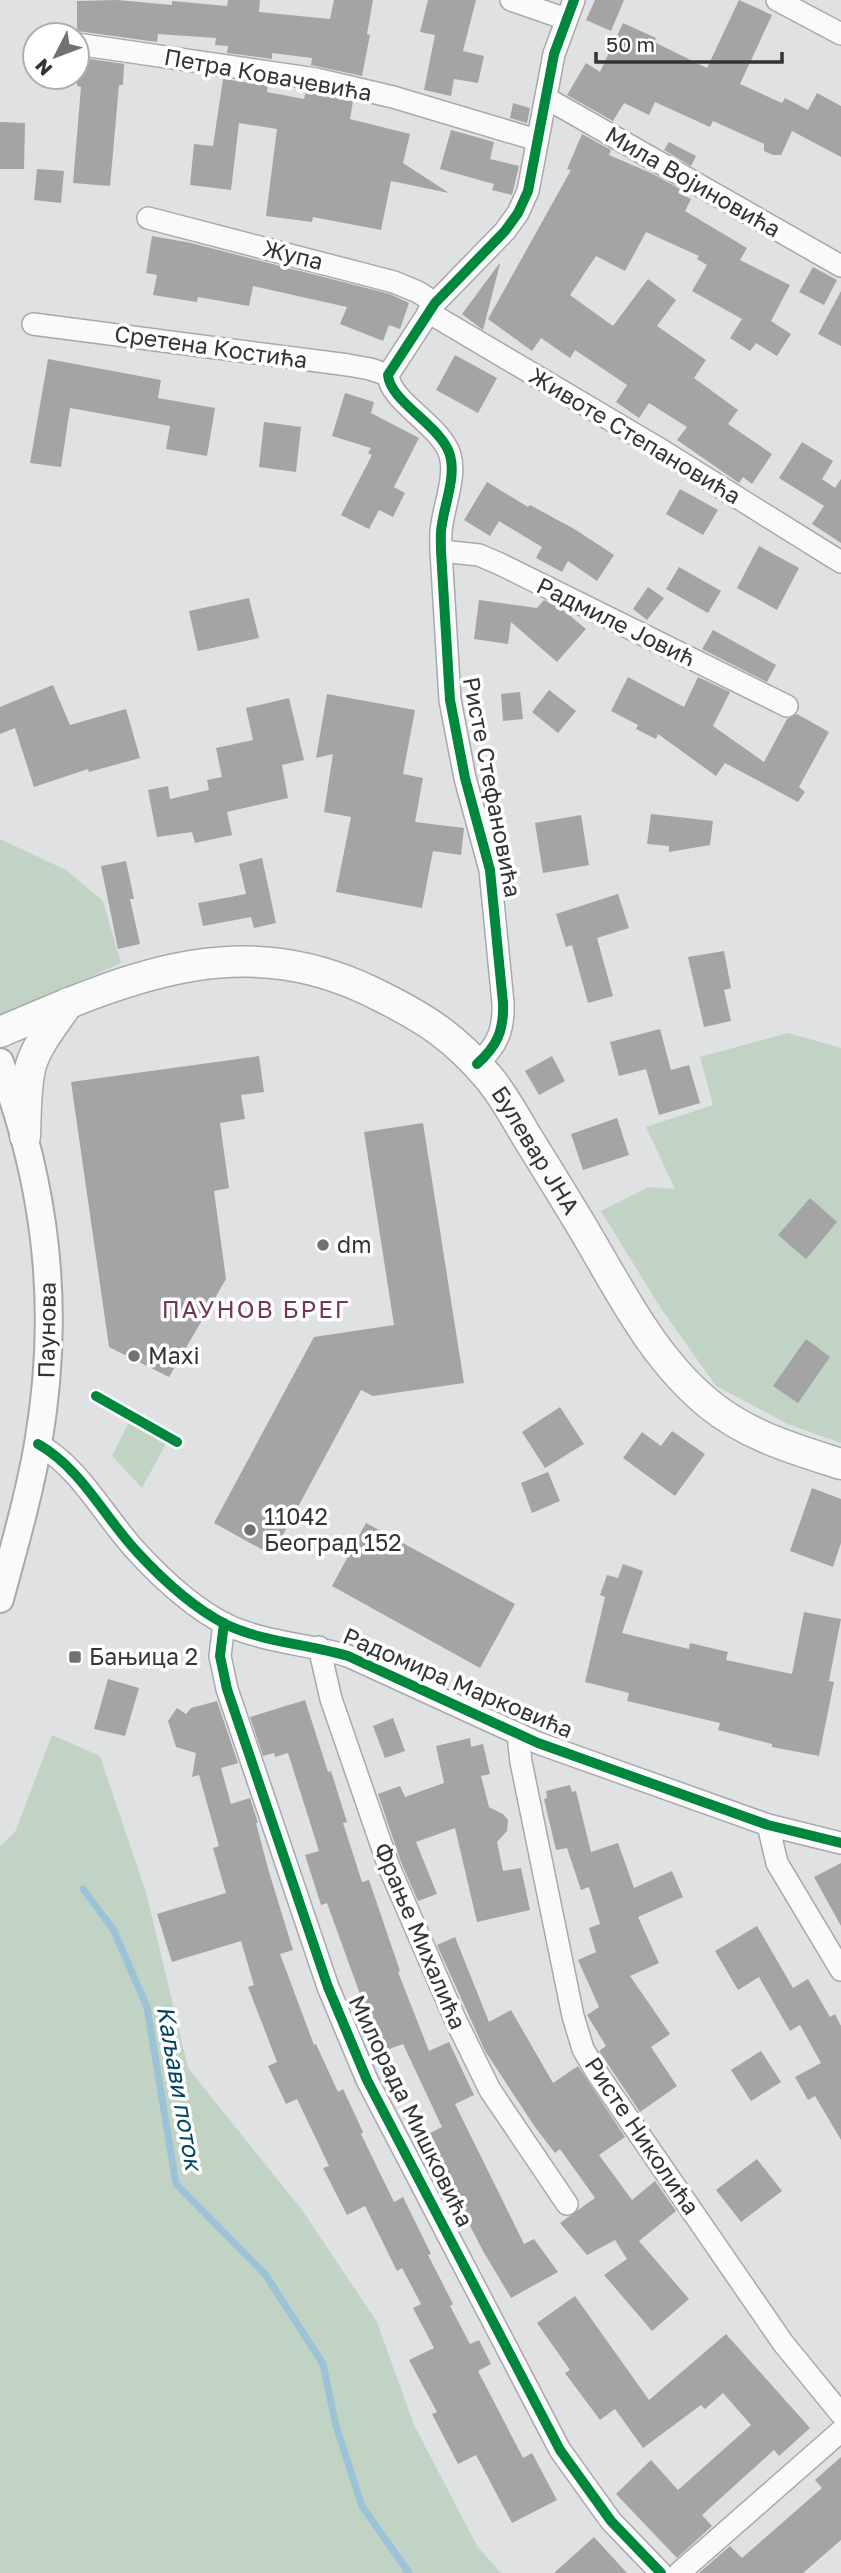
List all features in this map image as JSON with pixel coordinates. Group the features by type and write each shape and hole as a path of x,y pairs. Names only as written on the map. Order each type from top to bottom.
{"main road":[{"name":"Булевар ЈНА","path":"0,1032 131,980 212,961 269,961 317,971 375,993 444,1032 477,1064 504,1099 657,1349 705,1401 738,1425 767,1440 841,1464"},
{"path":"25,1136 27,1089 32,1065 39,1047 68,1003"}],"street":[{"path":"388,375 431,307 505,231 518,213 527,191 554,54 570,9 511,0"},
{"path":"777,0 841,34"},
{"name":"Петра Ковачевића","path":"91,46 316,79 393,97 537,139"},
{"name":"Мила Војиновића","path":"546,98 841,266"},
{"name":"Жупа","path":"148,218 394,282 418,292 431,307"},
{"name":"Животе Степановића","path":"431,307 841,562"},
{"name":"Сретена Костића","path":"33,324 348,365 388,375"},
{"name":"Ристе Стефановића","path":"388,375 390,386 446,444 451,457 451,473 441,528 450,700 465,778 490,870 504,1024 498,1042 477,1064"},
{"name":"Радмиле Јовић","path":"441,551 479,555 787,706"},
{"name":"Паунова","path":"0,1062 25,1136 37,1185 50,1283 46,1395 38,1444 0,1599"},
{"name":"Радомира Марковића","path":"38,1444 54,1453 70,1468 137,1552 161,1577 195,1605 224,1623 244,1631 320,1647 348,1656 518,1735 768,1825 841,1843"},
{"name":"Милорада Мишковића","path":"224,1623 220,1656 227,1689 328,1987 367,2080 561,2450 596,2502 661,2573"},
{"name":"Фрање Михалића","path":"320,1647 331,1699 389,1867 455,2019 490,2090 567,2204"},
{"name":"Ристе Николића","path":"518,1735 521,1762 570,2003 583,2049 783,2343 841,2413"},
{"path":"768,1825 777,1863 841,1970"},
{"path":"679,2573 841,2431"}],"green space":[{"path":"0,839 66,870 103,901 121,963 0,1016"},
{"path":"788,1033 841,1048 841,1443 788,1424 716,1386 660,1307 601,1211 649,1187 675,1189 646,1127 713,1105 700,1057"},
{"path":"131,1418 168,1440 142,1488 112,1456"},
{"path":"52,1735 100,1756 147,1896 188,2068 302,2210 377,2322 414,2425 477,2546 501,2573 0,2573 0,1846 15,1832"}],"building":[{"path":"117,0 172,5 172,1 227,6 228,0 260,0 259,12 330,19 334,0 373,0 362,76 311,65 312,58 272,53 272,59 227,53 228,46 215,45 216,38 158,34 157,42 91,33 91,21 77,21 77,1"},
{"path":"428,0 476,0 463,51 484,56 478,83 454,79 451,96 424,90 435,35 420,32"},
{"path":"595,0 624,0 611,31 586,20"},
{"path":"739,0 772,15 740,84 782,103 785,98 808,110 817,93 841,106 841,157 792,131 781,155 773,155 764,151 764,144 713,121 710,127 655,102 649,115 624,103 613,121 567,95 586,63 600,72 623,23 656,38 654,42 707,68"},
{"path":"91,59 124,64 123,85 119,85 110,186 73,183 81,91 91,91"},
{"path":"223,79 268,85 267,92 304,99 306,91 353,101 350,119 410,134 403,163 449,193 391,181 381,230 313,217 312,222 266,216 277,129 239,123 231,190 190,185 194,144 213,146"},
{"path":"513,103 530,108 527,123 510,118"},
{"path":"0,122 25,123 24,169 0,169"},
{"path":"451,130 494,142 490,159 519,166 512,195 492,190 494,184 440,169"},
{"path":"582,134 611,150 609,155 680,189 678,193 691,199 685,211 747,248 740,260 790,285 771,321 791,334 777,356 756,343 750,351 730,338 742,319 692,291 707,265 697,259 699,256 646,232 625,271 596,256 570,295 613,326 648,279 676,300 657,326 706,360 694,378 738,410 728,424 772,454 752,484 743,477 739,483 677,440 687,427 649,403 639,418 616,402 627,385 575,350 570,358 541,338 532,351 488,319 571,170 567,169"},
{"path":"669,142 696,156 691,166 664,150"},
{"path":"37,169 64,171 61,203 34,200"},
{"path":"152,236 191,243 390,294 409,303 400,329 389,325 383,341 340,324 347,307 253,286 249,306 198,297 197,302 153,295 157,275 146,273"},
{"path":"500,264 483,330 462,314"},
{"path":"813,267 837,280 824,305 799,292"},
{"path":"841,291 841,346 818,334"},
{"path":"455,355 497,378 478,413 436,390"},
{"path":"48,359 161,380 158,398 215,408 207,456 166,449 170,426 70,408 61,467 30,463"},
{"path":"345,393 374,402 371,413 419,438 394,487 405,493 393,517 379,510 369,529 341,515 372,455 368,453 371,448 332,436"},
{"path":"264,422 301,427 296,472 259,467"},
{"path":"802,442 833,461 822,479 835,488 841,479 841,543 812,524 824,506 779,478"},
{"path":"487,482 528,507 530,505 576,530 614,555 597,581 568,561 562,572 536,558 542,547 499,521 490,536 464,520"},
{"path":"680,489 718,510 703,535 666,514"},
{"path":"759,546 799,568 777,610 737,588"},
{"path":"679,567 721,591 708,613 666,589"},
{"path":"648,587 664,598 647,620 633,609"},
{"path":"249,598 259,638 198,651 189,611"},
{"path":"479,600 537,608 544,600 563,610 586,629 557,662 511,622 508,644 474,639"},
{"path":"713,630 776,665 767,682 702,649"},
{"path":"628,677 684,707 698,677 730,692 713,726 764,762 787,719 797,714 829,732 799,787 805,792 798,802 725,763 716,776 658,734 656,739 636,729 638,725 611,711"},
{"path":"53,685 70,725 126,709 140,758 89,772 88,769 34,787 15,728 0,734 0,707"},
{"path":"549,690 576,711 558,733 532,712"},
{"path":"520,692 523,719 503,721 501,694"},
{"path":"327,694 415,710 403,774 423,778 415,822 464,828 461,855 433,851 422,908 336,892 351,817 324,812 333,754 316,758"},
{"path":"289,698 304,760 282,765 288,798 227,812 232,835 195,843 192,832 157,837 148,790 168,786 170,799 209,790 207,780 222,777 216,748 253,740 246,708"},
{"path":"651,814 713,821 710,845 669,852 669,846 647,844"},
{"path":"581,815 589,865 543,873 535,823"},
{"path":"262,858 276,923 254,928 251,917 203,926 198,903 246,894 239,864"},
{"path":"126,861 134,899 130,899 140,944 118,949 101,866"},
{"path":"618,894 629,928 597,938 613,996 588,1003 572,945 566,947 556,914"},
{"path":"724,951 731,988 724,990 731,1021 704,1027 688,957"},
{"path":"660,1029 671,1070 689,1065 700,1103 659,1115 646,1069 619,1076 610,1042"},
{"path":"259,1056 264,1092 241,1095 245,1119 220,1123 229,1188 214,1191 226,1279 169,1377 109,1347 71,1082"},
{"path":"552,1056 565,1081 539,1095 525,1071"},
{"path":"617,1118 629,1155 583,1170 571,1134"},
{"path":"423,1123 464,1383 373,1396 361,1390 272,1555 214,1523 314,1337 394,1325 364,1132"},
{"path":"810,1198 837,1222 806,1259 778,1235"},
{"path":"806,1339 830,1357 798,1403 773,1386"},
{"path":"560,1407 584,1444 545,1468 522,1432"},
{"path":"672,1431 705,1454 675,1496 623,1458 642,1432 661,1446"},
{"path":"548,1472 560,1501 532,1513 521,1483"},
{"path":"812,1488 841,1499 841,1543 833,1567 790,1551"},
{"path":"366,1523 515,1604 480,1668 332,1586"},
{"path":"623,1564 643,1571 622,1633 689,1649 690,1643 728,1652 726,1660 792,1674 804,1612 841,1619 829,1681 834,1682 819,1756 772,1747 772,1744 718,1730 720,1723 627,1701 629,1693 585,1682 605,1597 600,1595 607,1575 618,1578"},
{"path":"108,1679 139,1688 125,1736 94,1729"},
{"path":"305,1700 347,1822 343,1823 362,1882 369,1880 400,1971 398,1972 429,2051 449,2042 474,2095 455,2104 524,2244 534,2239 558,2272 511,2298 452,2191 450,2192 424,2136 442,2127 403,2044 381,2052 327,1903 321,1905 305,1855 319,1851 288,1753 275,1757 274,1753 263,1756 250,1717"},
{"path":"217,1701 238,1763 221,1768 231,1804 250,1798 293,1950 280,1954 314,2045 316,2044 338,2092 343,2089 363,2132 361,2134 394,2202 403,2197 453,2304 450,2306 470,2344 479,2340 491,2364 478,2371 523,2458 532,2453 557,2500 512,2523 476,2455 458,2464 432,2414 437,2412 409,2360 434,2348 413,2308 421,2304 402,2268 397,2271 365,2206 347,2215 323,2168 329,2166 297,2099 286,2104 268,2066 277,2062 248,1987 254,1985 241,1941 172,1962 157,1914 226,1893 213,1848 219,1846 199,1775 192,1777 196,1753 176,1747 168,1721 177,1708 186,1714 191,1708"},
{"path":"393,1718 405,1751 385,1758 373,1726"},
{"path":"470,1738 471,1747 483,1744 490,1774 481,1776 489,1807 503,1814 508,1820 507,1831 497,1842 503,1871 521,1868 530,1910 477,1922 455,1828 416,1842 437,1894 418,1901 401,1862 378,1794 400,1786 405,1797 444,1783 436,1746"},
{"path":"570,1785 572,1792 576,1791 591,1852 618,1843 634,1888 672,1871 683,1897 638,1917 659,1963 630,1976 670,2034 651,2047 677,2086 640,2112 599,2051 606,2046 587,2015 599,2007 578,1960 596,1952 589,1928 600,1924 589,1887 581,1890 567,1848 556,1850 544,1799 547,1798 546,1791"},
{"path":"841,1863 841,1926 814,1877"},
{"path":"757,1926 793,1988 808,1979 830,2017 835,2014 841,2026 841,2140 815,2096 808,2100 795,2077 821,2063 800,2025 790,2031 759,1977 738,1990 715,1951"},
{"path":"455,1937 489,2022 511,2010 553,2083 578,2066 625,2137 599,2155 632,2200 655,2181 676,2211 639,2241 689,2299 652,2331 604,2275 627,2259 615,2240 587,2255 560,2223 595,2198 560,2149 555,2153 535,2127 485,2051 437,1945"},
{"path":"761,2051 781,2082 751,2101 731,2070"},
{"path":"757,2159 782,2191 741,2222 716,2190"},
{"path":"575,2296 649,2400 726,2334 810,2428 779,2456 774,2450 702,2515 712,2526 677,2558 616,2494 651,2460 678,2490 751,2425 723,2393 705,2409 701,2405 643,2448 615,2409 600,2420 565,2373 570,2370 537,2323"},
{"path":"841,2457 841,2540 803,2573 699,2573 730,2546 742,2558 822,2488 815,2480"},
{"path":"594,2537 627,2573 554,2573"}],"waterway":[{"name":"Каљави поток","path":"83,1889 113,1929 147,2007 176,2184 265,2274 323,2364 336,2426 362,2506 409,2573"}],"cycle path":[{"path":"477,1064 490,1051 498,1037 503,1003 490,870 465,778 450,700 441,527 452,463 445,444 397,395 388,375 435,303 505,231 518,213 528,191 554,54 574,0"},
{"path":"96,1396 177,1442"},
{"path":"38,1444 54,1454 80,1480 126,1539 158,1573 178,1592 225,1624 254,1635 348,1656 538,1743 768,1825 841,1843"},
{"path":"224,1623 220,1656 227,1689 328,1987 367,2080 560,2450 611,2521 661,2573"}],"place":[{"name":"dm","path":"323,1245"},
{"name":"Maxi","path":"134,1356"},
{"name":"11042 Београд 152","path":"250,1530"},
{"name":"Бањица 2","path":"75,1657"}],"district":[{"name":"ПАУНОВ БРЕГ","path":"256,1310"}]}
